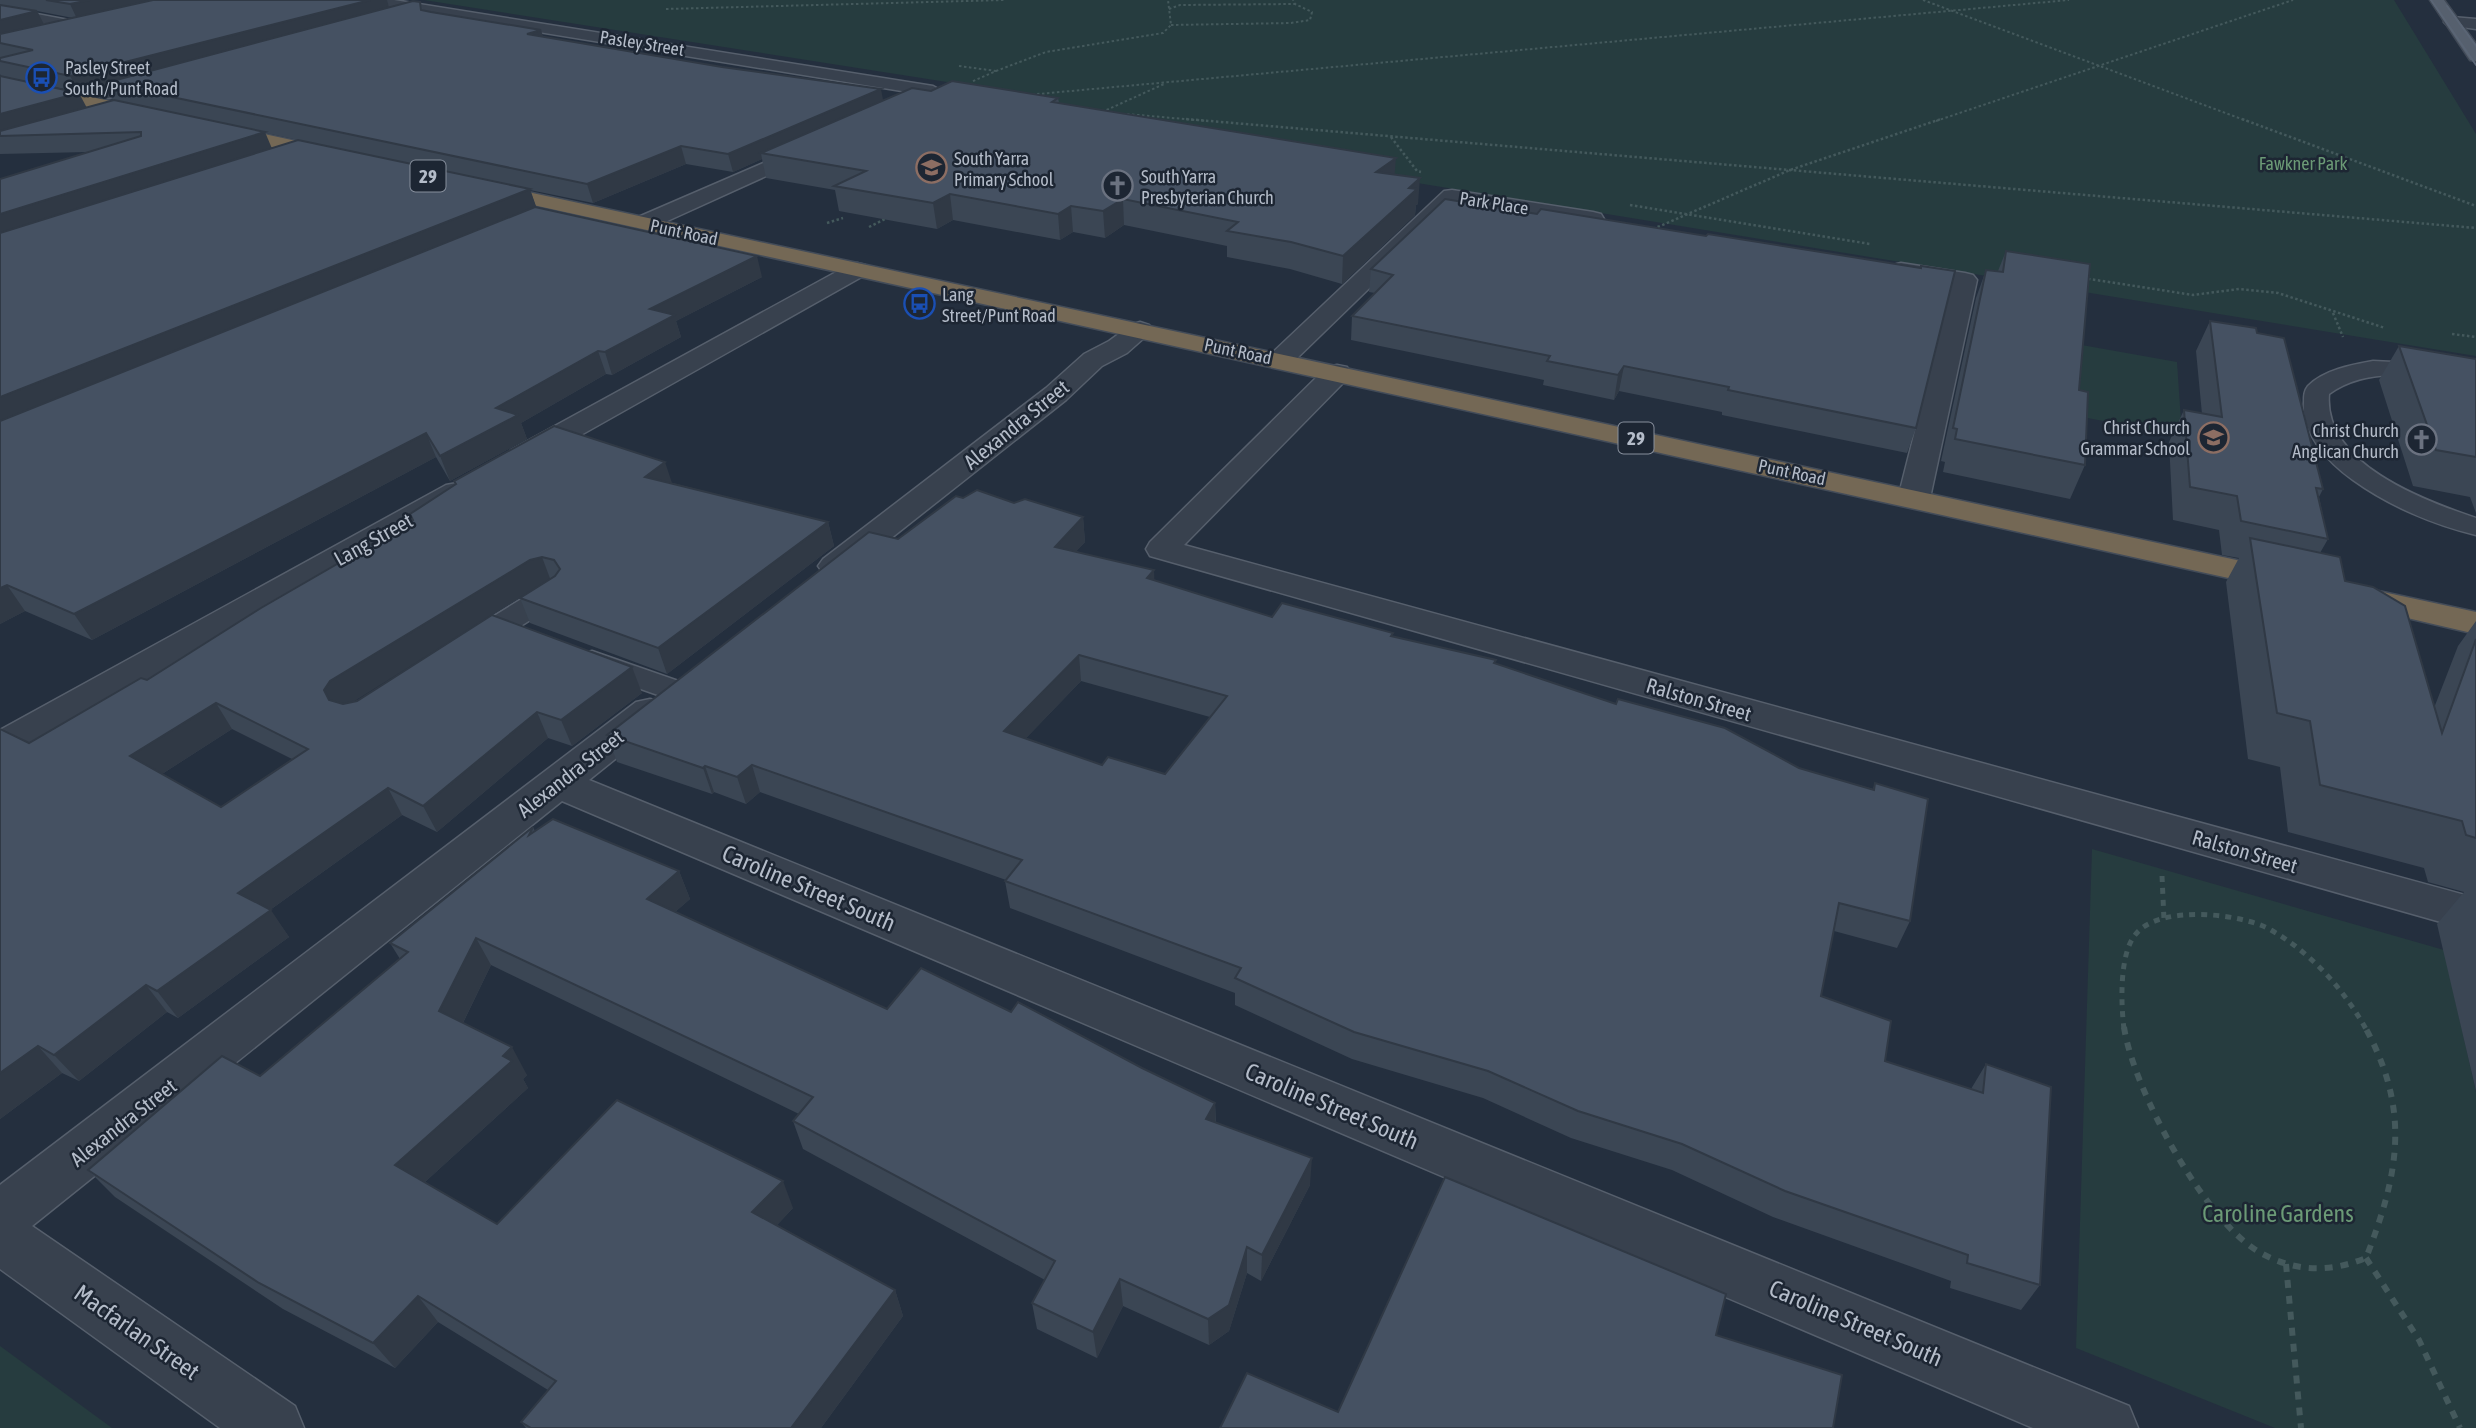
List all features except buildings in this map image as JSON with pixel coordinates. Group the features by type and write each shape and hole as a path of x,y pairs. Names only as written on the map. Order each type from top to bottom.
{"highway":[{"path":"0,83 83,110 119,109 175,121"},
{"path":"201,127 347,158"},
{"name":"Punt Road","path":"457,182 1914,498 2476,623"}],"main road":[{"path":"2437,0 2476,56"}],"street":[{"path":"366,0 421,17"},
{"name":"Pasley Street","path":"421,17 456,14 917,87 933,92 872,121"},
{"path":"386,19 421,17"},
{"path":"2452,22 2476,24"},
{"path":"40,35 86,24"},
{"path":"83,110 150,82 175,84 119,109"},
{"path":"644,223 824,142"},
{"path":"270,161 306,149"},
{"name":"Park Place","path":"1280,360 1452,196 1653,229"},
{"path":"521,225 566,206"},
{"path":"1883,267 1965,280 1914,498"},
{"name":"Lang Street","path":"0,747 857,270"},
{"name":"Alexandra Street","path":"806,589 1056,394 1093,360 1118,347 1140,330"},
{"name":"Ralston Street","path":"1338,373 1162,549 2476,915"},
{"name":"Alexandra Street","path":"0,1218 708,666"},
{"name":"Caroline Street South","path":"558,783 2107,1428"},
{"name":"Macfarlan Street","path":"0,1236 273,1428"}],"lane":[{"path":"0,11 86,24"},
{"path":"2476,380 2405,369 2358,369 2333,378 2317,391 2315,408 2319,425 2330,444 2348,464 2381,487 2476,527"},
{"path":"445,661 552,593"},
{"path":"500,626 676,691"}],"path":[{"path":"898,2 917,0"},
{"path":"662,10 1005,0"},
{"path":"1168,0 1171,25"},
{"path":"1293,0 1295,4"},
{"path":"1923,0 2476,206"},
{"path":"1020,96 2069,0"},
{"path":"1653,229 1790,170 2292,0"},
{"path":"996,71 1035,55 1163,33 1171,25 1291,23 1312,18 1313,15 1308,8 1295,4 1180,5 1169,9"},
{"path":"1168,82 1101,112 2476,228"},
{"path":"869,227 889,216"},
{"path":"826,223 843,218"},
{"path":"2161,870 2164,920"},
{"path":"2198,914 2221,914 2269,928 2295,944 2325,971 2362,1022 2389,1086 2397,1133 2394,1167 2384,1209 2366,1258 2346,1269 2321,1271 2286,1264 2254,1249 2225,1224 2206,1199 2144,1091 2130,1055 2122,1007 2128,950 2137,933 2164,920 2198,914"},
{"path":"2366,1258 2425,1349 2446,1390 2460,1428"},
{"path":"2286,1264 2301,1428"}],"green space":[{"name":"Fawkner Park","path":"424,0 2394,0 2476,134 2476,356 1092,130 966,85"},
{"path":"2076,344 2177,362 2182,436 2072,415"},
{"name":"Caroline Gardens","path":"2092,849 2444,950 2476,1092 2476,1428 2275,1428 2076,1348"},
{"path":"0,1346 112,1428 0,1428"}],"tram line":[{"path":"2431,0 2476,65"},
{"path":"2447,6 2476,46"}],"place":[{"name":"Pasley Street South/Punt Road","path":"42,77"},
{"name":"South Yarra Primary School","path":"931,168"},
{"name":"South Yarra Presbyterian Church","path":"1118,186"},
{"name":"Lang Street/Punt Road","path":"919,304"},
{"name":"Christ Church Grammar School","path":"2213,437"},
{"name":"Christ Church Anglican Church","path":"2422,440"}]}
